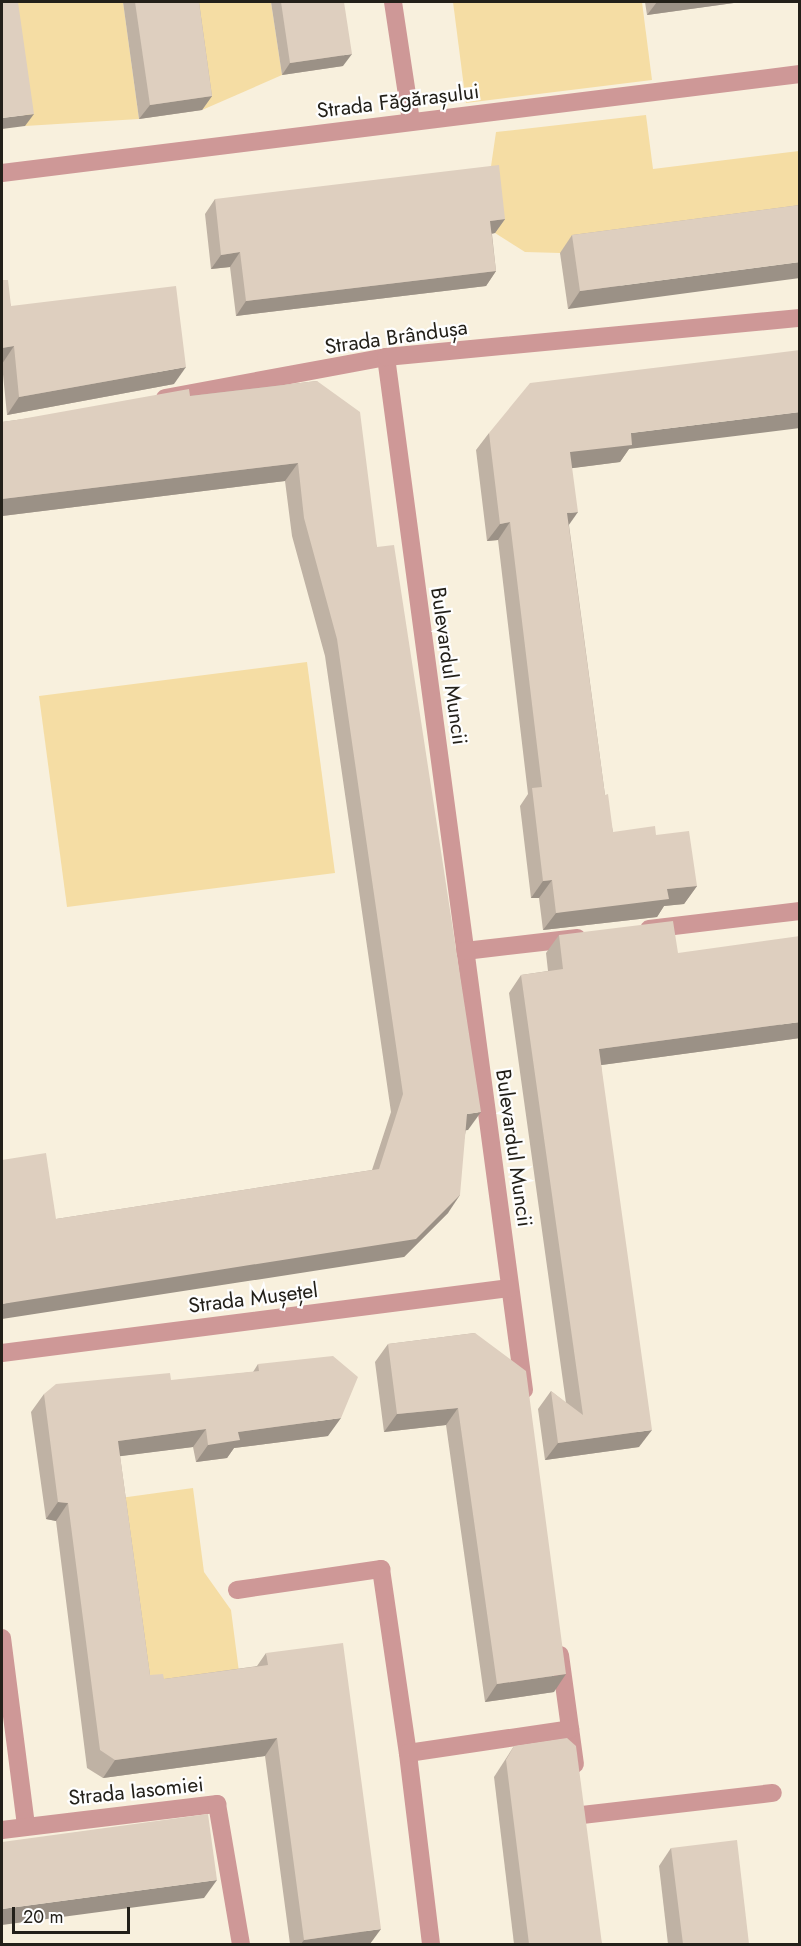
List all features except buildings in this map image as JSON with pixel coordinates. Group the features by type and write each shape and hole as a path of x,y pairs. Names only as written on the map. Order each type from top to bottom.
{"street":[{"path":"393,2 411,121"},
{"name":"Strada Făgărașului","path":"2,173 800,74"},
{"name":"Strada Brândușa","path":"141,402 386,357 800,318"},
{"name":"Bulevardul Muncii","path":"386,357 526,1404"},
{"path":"627,932 800,911"},
{"path":"465,951 592,936"},
{"name":"Strada Mușețel","path":"2,1353 510,1288"},
{"path":"237,1590 381,1569 408,1753 431,1944"},
{"path":"557,1636 585,1839"},
{"path":"2,1638 26,1826"},
{"path":"408,1753 570,1729"},
{"path":"582,1815 773,1793"},
{"name":"Strada Iasomiei","path":"2,1830 217,1804 241,1944"}],"shaded area":[{"path":"8,2 123,2 139,119 25,126"},
{"path":"186,2 271,2 282,75 202,110"},
{"path":"453,2 642,2 652,80 466,103"},
{"path":"646,115 653,169 799,151 799,221 560,253 525,252 495,233 489,180 496,132"},
{"path":"307,662 335,873 67,907 39,696"},
{"path":"193,1488 204,1572 231,1610 239,1672 152,1703 113,1499"}]}
